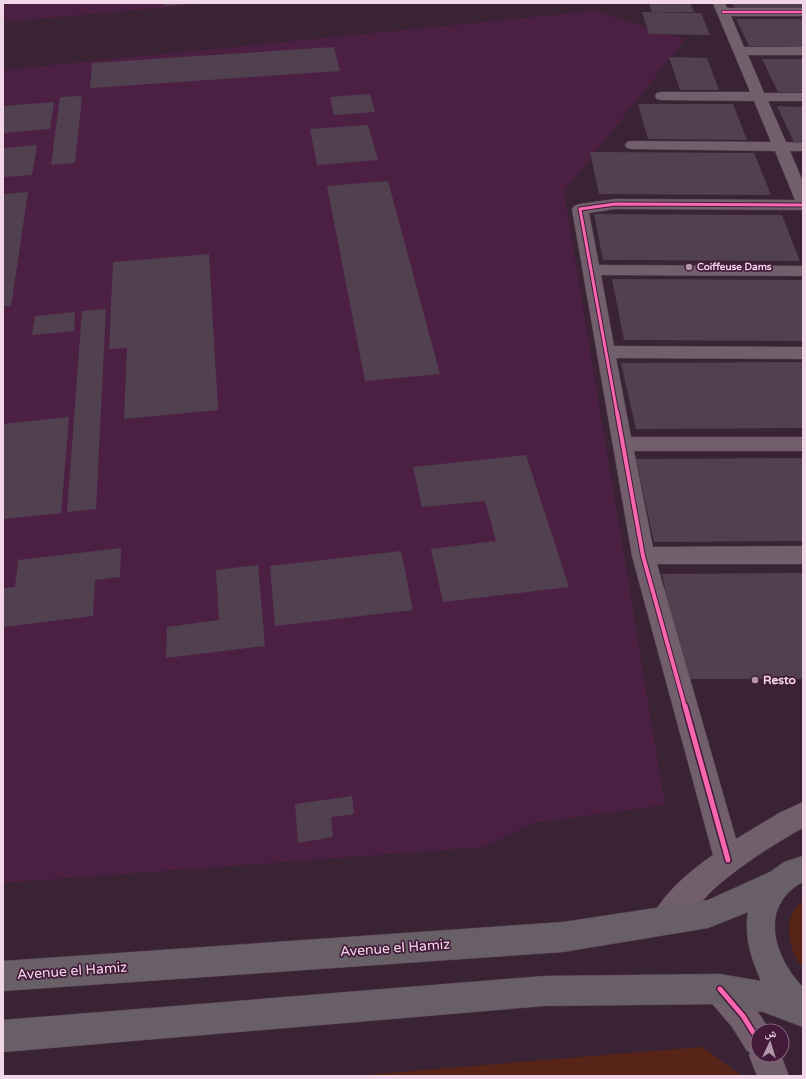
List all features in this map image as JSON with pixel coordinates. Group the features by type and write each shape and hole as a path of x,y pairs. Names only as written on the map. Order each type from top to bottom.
{"highway":[{"name":"Avenue el Hamiz","path":"3,976 563,937 708,914 740,902 791,875"},
{"path":"791,875 768,897 762,914 760,927 765,955 780,984 803,1008"},
{"path":"3,1036 544,992 720,989 749,992 774,999 803,1012"}],"street":[{"path":"803,12 721,7 803,200"},
{"path":"740,51 803,52"},
{"path":"662,96 803,97"},
{"path":"632,145 803,147"},
{"path":"728,860 644,556 622,444 580,209 615,204 803,205"},
{"path":"591,270 803,271"},
{"path":"606,352 803,353"},
{"path":"622,444 803,444"},
{"path":"644,556 803,555"},
{"path":"665,920 694,888 728,860 775,828 803,814"},
{"path":"720,989 743,1016 750,1027"},
{"path":"768,1063 773,1076"}],"shaded area":[{"path":"3,3 214,3 3,22"},
{"path":"594,11 685,39 564,192 665,805 533,823 484,847 3,883 3,70"},
{"path":"803,901 803,968 798,961 791,943 789,924 796,908"},
{"path":"702,1047 742,1076 352,1076"}],"building":[{"path":"164,3 185,3 185,4 165,6"},
{"path":"649,3 690,3 694,12 652,12"},
{"path":"732,3 803,3 803,9 735,8"},
{"path":"642,12 701,13 710,35 649,34"},
{"path":"736,19 803,19 803,47 749,46"},
{"path":"334,47 340,71 90,88 92,63"},
{"path":"669,57 707,58 719,90 680,90"},
{"path":"762,59 803,59 803,92 778,92"},
{"path":"370,94 375,112 334,115 330,97"},
{"path":"82,96 75,163 51,165 60,97"},
{"path":"54,102 50,129 3,133 3,106"},
{"path":"638,104 733,104 747,140 648,139"},
{"path":"777,106 803,107 803,142 794,142"},
{"path":"368,125 378,160 317,165 310,129"},
{"path":"37,145 32,175 3,177 3,148"},
{"path":"590,152 754,153 771,195 599,194"},
{"path":"388,181 440,374 365,381 327,186"},
{"path":"28,192 11,306 3,306 3,194"},
{"path":"594,214 782,215 800,261 603,260"},
{"path":"209,254 218,410 124,419 127,348 109,349 113,262"},
{"path":"612,279 803,280 803,341 624,340"},
{"path":"106,309 96,509 67,512 82,311"},
{"path":"75,312 74,331 32,335 35,316"},
{"path":"803,362 803,428 636,429 621,363"},
{"path":"69,417 61,513 3,519 3,424"},
{"path":"526,455 569,587 443,602 431,549 496,541 485,501 422,507 413,467"},
{"path":"803,458 803,541 654,542 636,459"},
{"path":"121,548 120,577 95,580 93,616 3,627 3,588 15,587 18,560"},
{"path":"401,551 413,610 275,626 270,566"},
{"path":"258,565 265,646 166,658 167,627 219,620 216,570"},
{"path":"803,573 803,679 684,679 662,574"},
{"path":"352,796 354,814 331,817 333,837 298,843 295,804"}],"cycle path":[{"path":"723,12 803,12"},
{"path":"728,860 643,556 580,209 615,204 803,205"},
{"path":"720,989 743,1016 750,1027"}],"place":[{"name":"Coiffeuse Dams","path":"689,267"},
{"name":"Resto","path":"755,680"}]}
